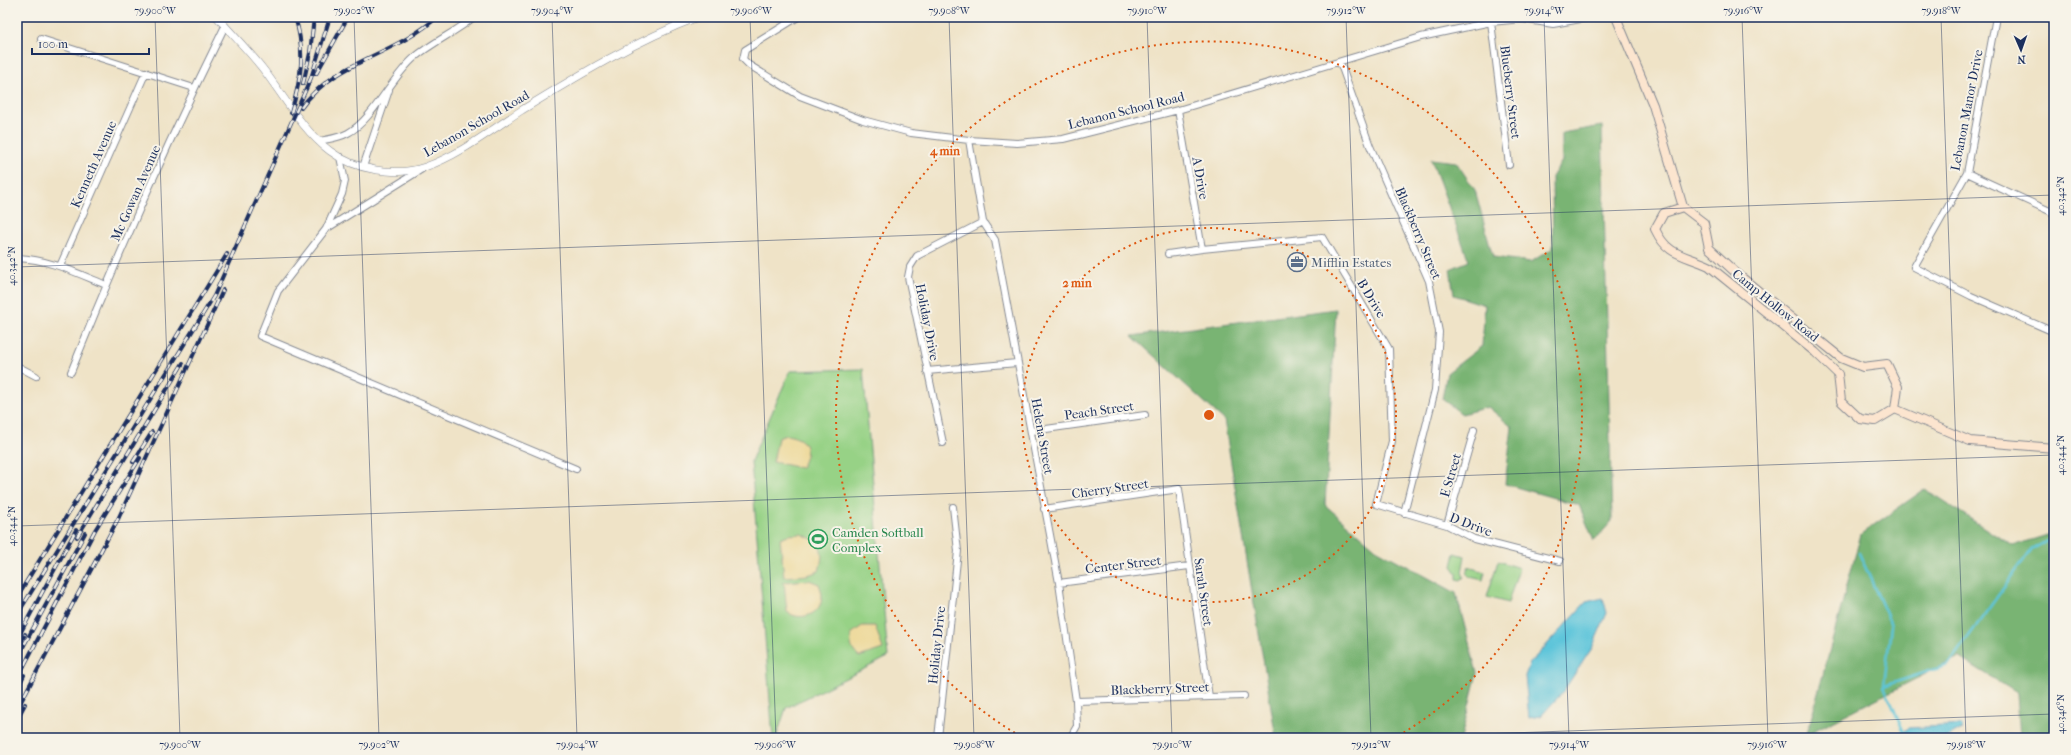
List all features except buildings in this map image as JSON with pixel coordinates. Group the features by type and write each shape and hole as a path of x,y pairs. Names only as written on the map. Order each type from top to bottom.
{"main road":[{"path":"1616,17 1653,105 1682,207"},
{"name":"Camp Hollow Road","path":"1682,207 1704,224 1709,248 1735,272 1840,358 1863,367 1887,364 1898,387 1895,409 1875,421 1860,419 1841,401 1838,374 1814,352 1709,266 1690,257 1673,253 1661,241 1655,229 1664,213 1682,207"},
{"path":"1895,409 1970,441 2054,448"}],"street":[{"name":"Lebanon School Road","path":"217,17 262,68 319,141 340,157 363,167 387,172 405,171 425,167 454,153 627,47 698,17"},
{"path":"319,141 335,138 349,132 360,123 390,84 415,57 474,17"},
{"name":"Lebanon School Road","path":"798,17 745,50 743,58 749,65 800,96 863,120 911,134 1017,143 1063,139 1178,110 1421,37 1491,22 1522,19 1553,24 1592,17"},
{"name":"Lebanon Manor Drive","path":"1996,17 1967,173 1914,267 1971,296 2054,332"},
{"name":"Blueberry Street","path":"1491,22 1509,165"},
{"name":"Mc Gowan Avenue","path":"71,372 106,285 194,88 225,26"},
{"path":"41,39 194,88"},
{"name":"Blackberry Street","path":"1340,62 1370,146 1429,280 1439,332 1435,390 1404,513"},
{"name":"Kenneth Avenue","path":"60,266 146,72"},
{"path":"363,167 390,84"},
{"name":"A Drive","path":"1178,110 1202,249"},
{"name":"Helena Street","path":"969,140 984,222 995,240 1017,363 1032,431 1044,509 1059,583 1076,701 1077,726 1070,738"},
{"path":"340,157 345,181 342,194 326,229 278,291 260,336 576,469"},
{"path":"326,229 425,167"},
{"path":"1967,173 2054,213"},
{"name":"Holiday Drive","path":"942,444 908,277 910,267 917,256 984,222"},
{"name":"B Drive","path":"1168,254 1202,249 1322,237 1390,349 1392,441 1376,504"},
{"path":"17,258 35,258 60,266 106,285"},
{"path":"927,371 1017,363"},
{"path":"17,366 36,376"},
{"name":"Peach Street","path":"1032,431 1145,415"},
{"name":"E Street","path":"1447,525 1474,430"},
{"name":"Cherry Street","path":"1044,509 1179,489"},
{"name":"Sarah Street","path":"1179,489 1209,697"},
{"name":"D Drive","path":"1376,504 1447,525 1474,539 1560,561"},
{"name":"Holiday Drive","path":"938,738 958,551 953,507"},
{"name":"Center Street","path":"1059,583 1189,566"},
{"name":"Blackberry Street","path":"1076,701 1244,696"}],"green space":[{"path":"1602,126 1612,521 1594,541 1579,505 1505,484 1512,427 1488,407 1462,414 1442,399 1447,373 1482,346 1485,305 1454,295 1450,269 1469,261 1431,159 1456,162 1475,190 1493,257 1531,262 1553,248 1552,177 1562,161 1562,133"},
{"path":"1336,309 1325,505 1376,549 1456,593 1477,673 1461,738 1276,738 1224,420 1132,336"},
{"name":"Camden Softball Complex","path":"863,369 888,657 786,708 776,738 773,738 751,461 790,371"},
{"path":"1925,489 2012,546 2054,533 2054,738 2020,738 2017,693 1959,657 1807,734 1861,534"},
{"path":"1455,553 1465,556 1462,572 1464,577 1461,580 1457,579 1457,573 1452,566"},
{"path":"1498,561 1519,568 1508,603 1487,597"},
{"path":"1468,567 1485,572 1483,580 1470,577 1466,573"}],"sand":[{"path":"786,435 799,439 806,446 806,456 801,468 773,462 778,438"},
{"path":"801,534 814,540 820,548 822,557 819,571 808,575 784,577 780,538 788,535"},
{"path":"809,580 819,584 822,593 821,603 814,612 809,615 792,615 787,612 784,582"},
{"path":"862,626 875,626 883,649 859,657 854,652 852,647 851,634"}],"water":[{"path":"1603,598 1607,613 1592,648 1562,693 1541,716 1529,718 1525,676 1530,663 1586,602"},
{"path":"1962,725 1962,729 1946,738 1898,738 1908,728"}],"waterway":[{"path":"1884,686 1948,665 2031,550 2054,537"},
{"path":"1859,553 1891,625 1884,686 1905,735"}],"railway":[{"path":"291,113 300,77 301,65 300,42 295,17"},
{"path":"303,84 310,53 314,17"},
{"path":"17,615 214,296 311,78 330,17"},
{"path":"316,74 348,17"},
{"path":"301,108 315,92 330,79 403,41 421,30 437,17"},
{"path":"17,597 227,254"},
{"path":"17,709 119,517 223,290"},
{"path":"77,537 183,363"},
{"path":"133,462 152,432"},
{"path":"17,679 95,530 140,458"},
{"path":"17,639 76,530"},
{"path":"17,658 85,533"},
{"path":"17,649 25,634"},
{"path":"17,689 24,675"},
{"path":"17,719 25,704"}],"place":[{"name":"Mifflin Estates","path":"1297,262"},
{"name":"Camden Softball Complex","path":"818,539"}]}
